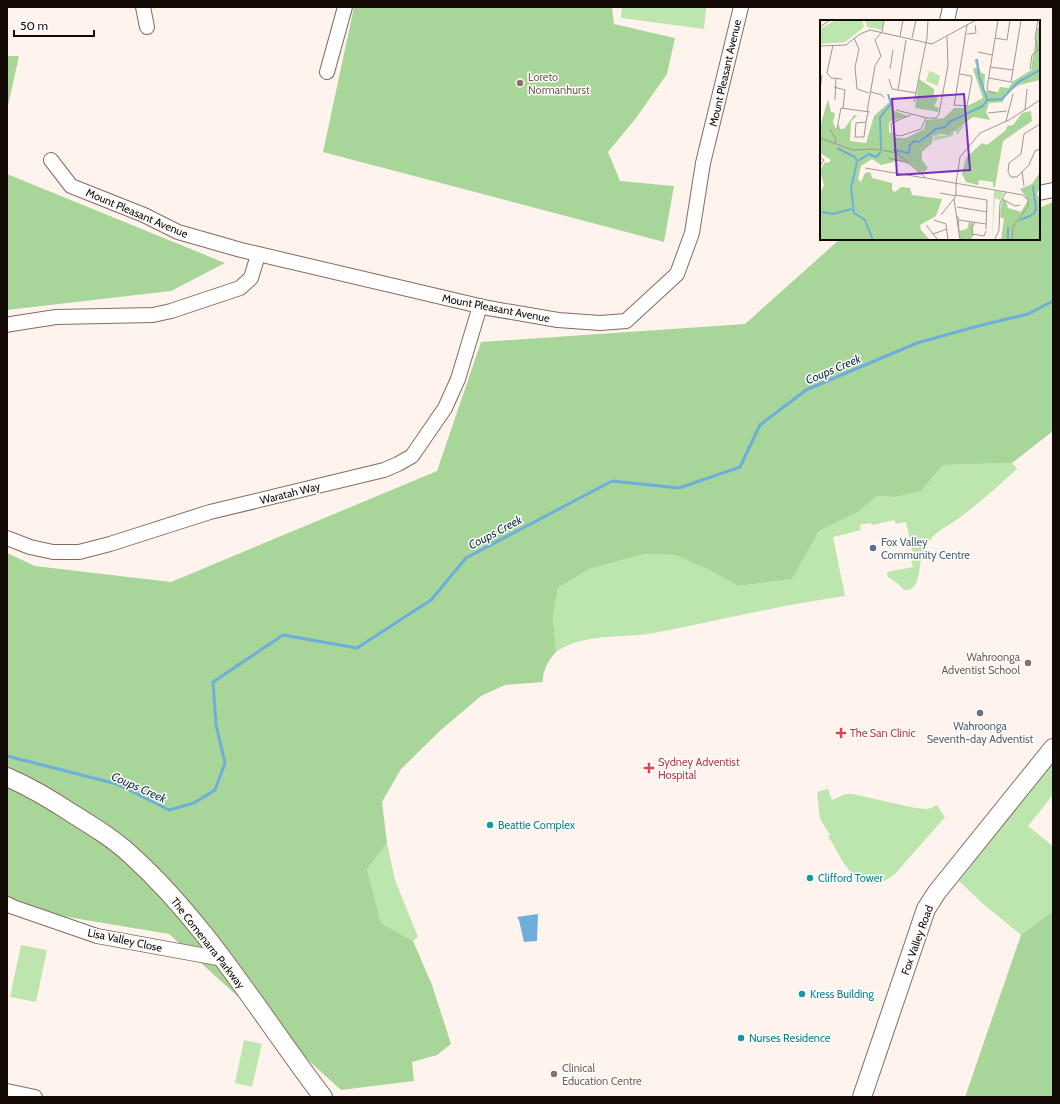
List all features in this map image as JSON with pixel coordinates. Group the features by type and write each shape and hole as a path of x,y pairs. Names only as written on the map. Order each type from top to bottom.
{"main road":[{"name":"Fox Valley Road","path":"862,1097 926,909 937,892 1053,748"},
{"name":"The Comenarra Parkway","path":"7,777 24,784 56,802 109,837 132,855 192,919 324,1097"}],"street":[{"path":"143,7 147,27"},
{"path":"327,72 345,7"},
{"name":"Mount Pleasant Avenue","path":"51,160 71,186 144,215 178,232 258,255 480,306 558,320 600,323 626,321 677,274 692,233 703,163 741,7"},
{"path":"947,20 950,7"},
{"path":"1040,192 1053,190"},
{"path":"7,325 56,317 153,315 172,311 240,288 251,278 258,255"},
{"name":"Waratah Way","path":"7,538 30,547 53,552 79,552 110,544 210,512 384,470 398,464 412,456 445,408 458,379 480,306"},
{"name":"Lisa Valley Close","path":"7,904 97,936 223,959"},
{"path":"7,1090 35,1097"}],"green space":[{"name":"Loreto Normanhurst","path":"354,7 612,7 614,24 675,38 667,74 636,118 608,152 620,181 674,186 664,242 323,152"},
{"path":"622,7 706,7 704,29 621,18"},
{"path":"7,56 19,56 7,110"},
{"path":"7,174 225,263 171,291 7,310"},
{"path":"1053,202 1053,431 1012,463 943,465 921,491 896,497 877,496 858,512 819,531 792,579 738,586 709,570 675,555 644,554 589,569 558,588 553,616 556,652 546,666 543,682 505,685 481,696 442,729 401,769 382,802 387,843 367,869 381,923 413,941 432,985 451,1044 437,1055 412,1062 414,1081 341,1090 169,934 20,909 7,912 7,553 35,566 171,582 437,471 481,342 745,324 839,240 1040,240 1040,208"},
{"path":"1012,463 1017,469 989,494 955,521 939,531 930,540 922,556 918,579 915,586 909,590 904,590 888,577 887,572 913,567 911,560 914,559 906,522 896,524 894,520 873,525 870,523 860,525 861,530 833,537 845,596 773,608 654,633 604,637 579,641 556,652 553,616 558,588 589,569 644,554 675,555 709,570 738,586 792,579 819,531 858,512 877,496 896,497 921,491 943,465"},
{"path":"1053,763 1053,795 1028,826 1053,846 1053,911 1021,935 982,903 959,881"},
{"path":"828,789 832,800 845,794 853,794 915,808 926,809 937,805 945,817 895,874 882,882 872,884 862,882 847,868 820,819 817,794 819,791"},
{"path":"387,843 395,880 418,937 413,941 381,923 367,869"},
{"path":"1053,911 1053,1097 965,1097 1021,935"},
{"path":"21,945 47,950 36,1002 10,997"},
{"path":"244,1040 262,1044 252,1087 235,1083"}],"water":[{"path":"538,914 537,941 524,942 517,917"}],"waterway":[{"name":"Coups Creek","path":"7,756 117,784 169,810 194,803 215,790 225,763 216,725 213,682 283,635 357,648 431,600 466,558 612,481 679,488 740,467 760,425 806,390 917,343 1028,314 1053,301"}],"place":[{"name":"Loreto Normanhurst","path":"520,83"},
{"name":"Fox Valley Community Centre","path":"873,548"},
{"name":"Wahroonga Adventist School","path":"1028,663"},
{"name":"Wahroonga Seventh-day Adventist","path":"980,713"},
{"name":"The San Clinic","path":"841,733"},
{"name":"Sydney Adventist Hospital","path":"649,768"},
{"name":"Beattie Complex","path":"490,825"},
{"name":"Clifford Tower","path":"810,878"},
{"name":"Kress Building","path":"802,994"},
{"name":"Nurses Residence","path":"741,1038"},
{"name":"Clinical Education Centre","path":"554,1074"}]}
